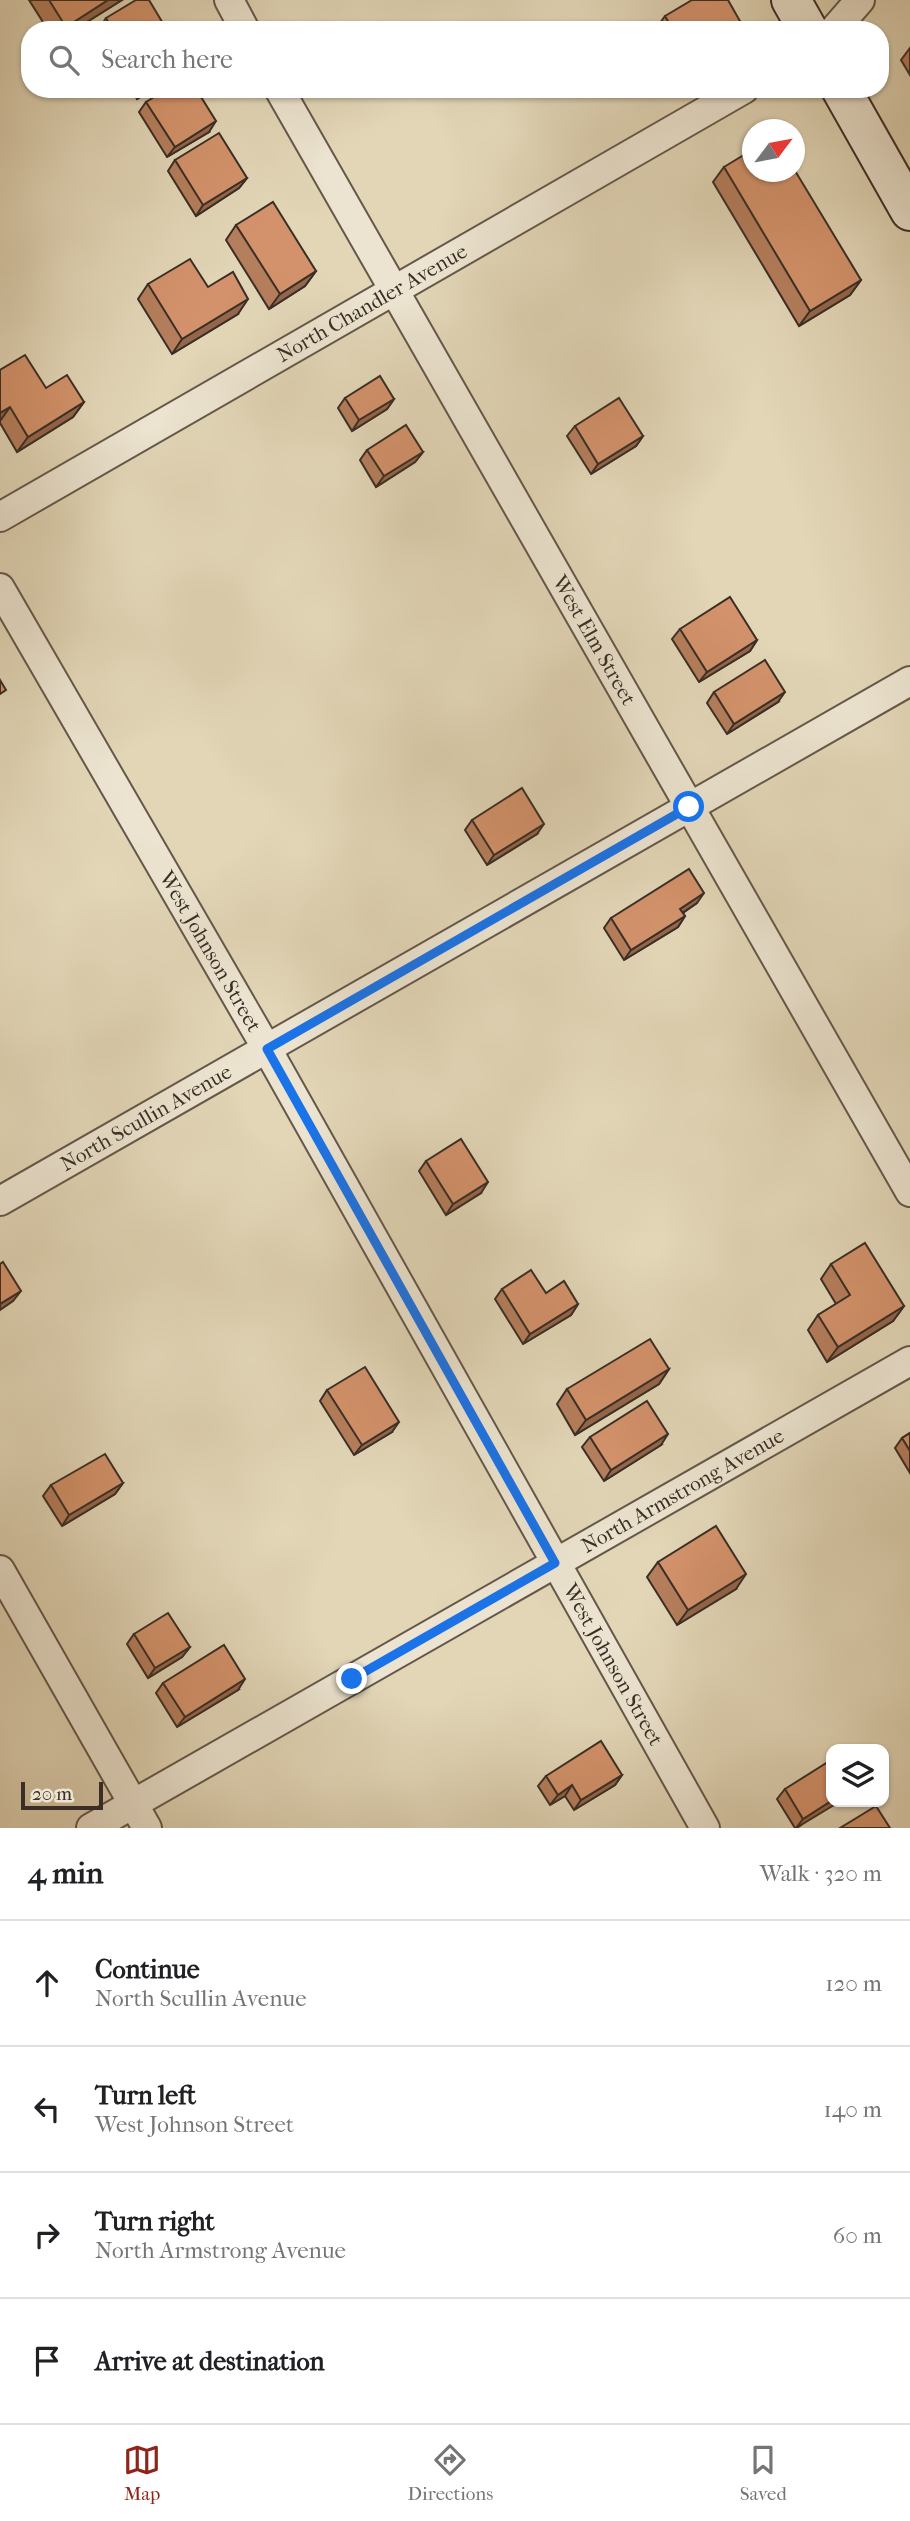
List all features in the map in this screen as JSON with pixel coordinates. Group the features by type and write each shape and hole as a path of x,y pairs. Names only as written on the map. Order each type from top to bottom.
{"street":[{"path":"229,0 241,21"},
{"path":"791,0 803,21"},
{"path":"842,21 860,0"},
{"name":"West Elm Street","path":"284,98 910,1192"},
{"name":"North Chandler Avenue","path":"0,517 728,98"},
{"path":"846,98 910,211"},
{"name":"West Johnson Street","path":"0,588 267,1049 705,1828"},
{"name":"North Scullin Avenue","path":"0,1201 910,681"},
{"name":"North Armstrong Avenue","path":"91,1828 910,1361"},
{"path":"0,1570 147,1828"}],"building":[{"path":"49,0 108,0 75,21 62,21"},
{"path":"136,0 149,0 162,21 108,21 106,18"},
{"path":"692,0 728,0 740,21 668,21 665,16"},
{"path":"152,98 202,98 216,121 175,147 146,102"},
{"path":"219,133 247,178 203,205 175,160"},
{"path":"742,156 742,182 802,182 861,280 810,311 724,167"},
{"path":"273,202 316,271 280,294 236,225"},
{"path":"190,259 208,287 233,272 248,299 182,339 148,284"},
{"path":"25,355 46,388 67,375 84,402 28,437 10,407 0,413 0,370"},
{"path":"380,376 394,399 359,420 345,398"},
{"path":"619,398 643,436 598,464 575,426"},
{"path":"406,425 423,452 384,476 367,450"},
{"path":"730,597 757,640 707,672 680,629"},
{"path":"765,660 785,692 734,724 714,692"},
{"path":"0,680 6,690 0,694"},
{"path":"522,788 544,824 494,855 472,820"},
{"path":"689,869 704,893 680,909 685,916 631,950 611,918"},
{"path":"461,1139 488,1182 453,1204 426,1161"},
{"path":"865,1243 904,1306 838,1347 818,1315 850,1295 831,1264"},
{"path":"3,1262 21,1291 0,1304 0,1264"},
{"path":"531,1270 546,1293 564,1281 578,1304 530,1334 502,1289"},
{"path":"650,1339 669,1369 586,1420 567,1389"},
{"path":"365,1367 399,1422 362,1445 327,1390"},
{"path":"647,1401 668,1434 611,1470 590,1437"},
{"path":"910,1433 910,1451 902,1438"},
{"path":"105,1454 123,1483 69,1515 51,1485"},
{"path":"716,1526 746,1574 688,1610 658,1562"},
{"path":"168,1613 190,1647 155,1668 134,1634"},
{"path":"224,1645 245,1679 185,1717 163,1683"},
{"path":"601,1741 622,1775 581,1800 572,1785 558,1795 546,1776"},
{"path":"826,1763 826,1804 803,1819 785,1789"},
{"path":"877,1807 890,1828 840,1828"}],"route":[{"path":"352,1679 555,1563 267,1049 689,807"}]}
